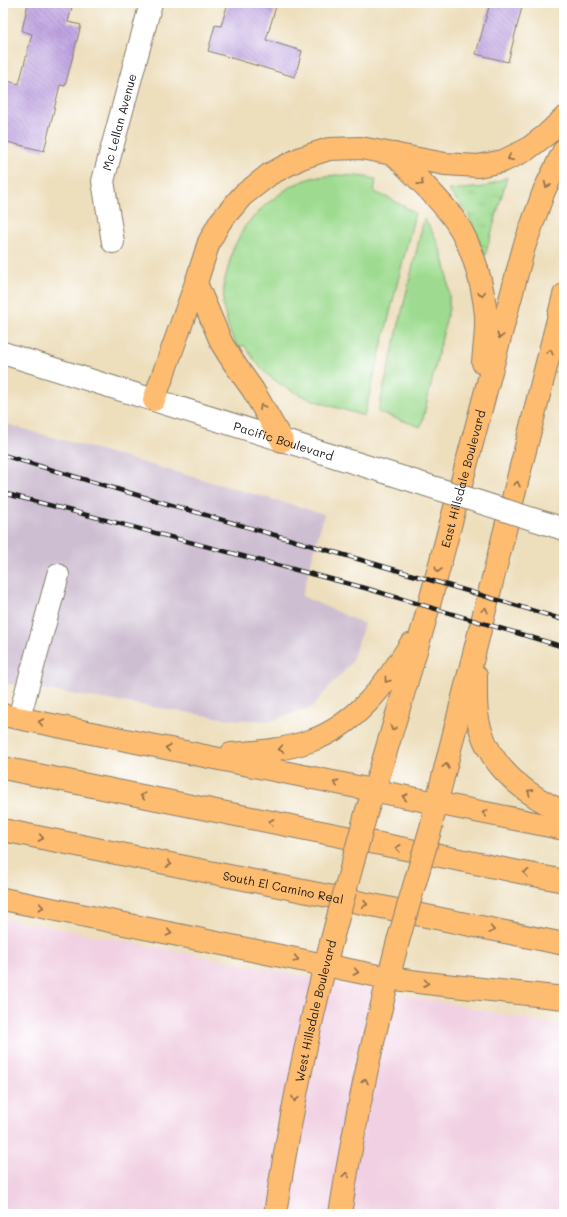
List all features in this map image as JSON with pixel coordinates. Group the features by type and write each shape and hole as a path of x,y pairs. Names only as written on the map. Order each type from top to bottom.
{"main road":[{"path":"154,400 196,283 209,242 220,222 242,196 270,174 301,158 329,149 361,148 445,164 478,166 503,161 526,150 546,135 564,118"},
{"name":"East Hillsdale Boulevard","path":"370,800 424,624 524,246 544,191 564,150"},
{"path":"394,154 434,195 456,222 467,243 478,273 486,315 480,410"},
{"path":"196,283 222,344 253,390 282,441"},
{"path":"340,1214 359,1106 388,978 434,814 564,295"},
{"path":"534,417 564,359"},
{"path":"206,756 285,748 311,741 334,730 354,715 376,693 396,668 424,624"},
{"path":"475,648 476,708 480,731 489,751 501,769 518,784 564,812"},
{"path":"11,716 206,756 370,800 434,814 564,829"},
{"path":"3,768 564,881"},
{"name":"West Hillsdale Boulevard","path":"275,1214 295,1096 325,966 370,800"},
{"name":"South El Camino Real","path":"3,830 564,944"},
{"path":"3,899 388,978 564,998"}],"street":[{"name":"Mc Lellan Avenue","path":"113,242 103,181 151,3"},
{"name":"Pacific Boulevard","path":"3,353 555,526"},
{"path":"11,716 58,575"}],"shaded area":[{"path":"3,423 324,514 302,596 364,624 351,663 312,707 271,721 228,719 3,683"},
{"path":"3,918 564,1026 564,1214 3,1214"}],"green space":[{"path":"336,175 359,176 376,179 374,192 391,199 415,213 364,416 300,395 277,382 261,368 244,345 238,348 230,332 223,307 224,283 233,249 245,226 265,205 291,186 311,178"},
{"path":"507,177 485,256 468,214 448,190 485,187"},
{"path":"424,219 431,229 441,250 447,273 449,308 421,427 378,412"}],"building":[{"path":"28,3 73,3 68,22 81,25 65,86 60,85 44,151 3,141 3,80 19,84 32,34 22,31"},
{"path":"228,3 277,3 266,40 302,51 295,77 208,51 215,25 221,26"},
{"path":"490,3 523,3 508,62 476,54"}],"railway":[{"path":"3,455 564,620"},
{"path":"3,493 365,588 564,647"}]}
